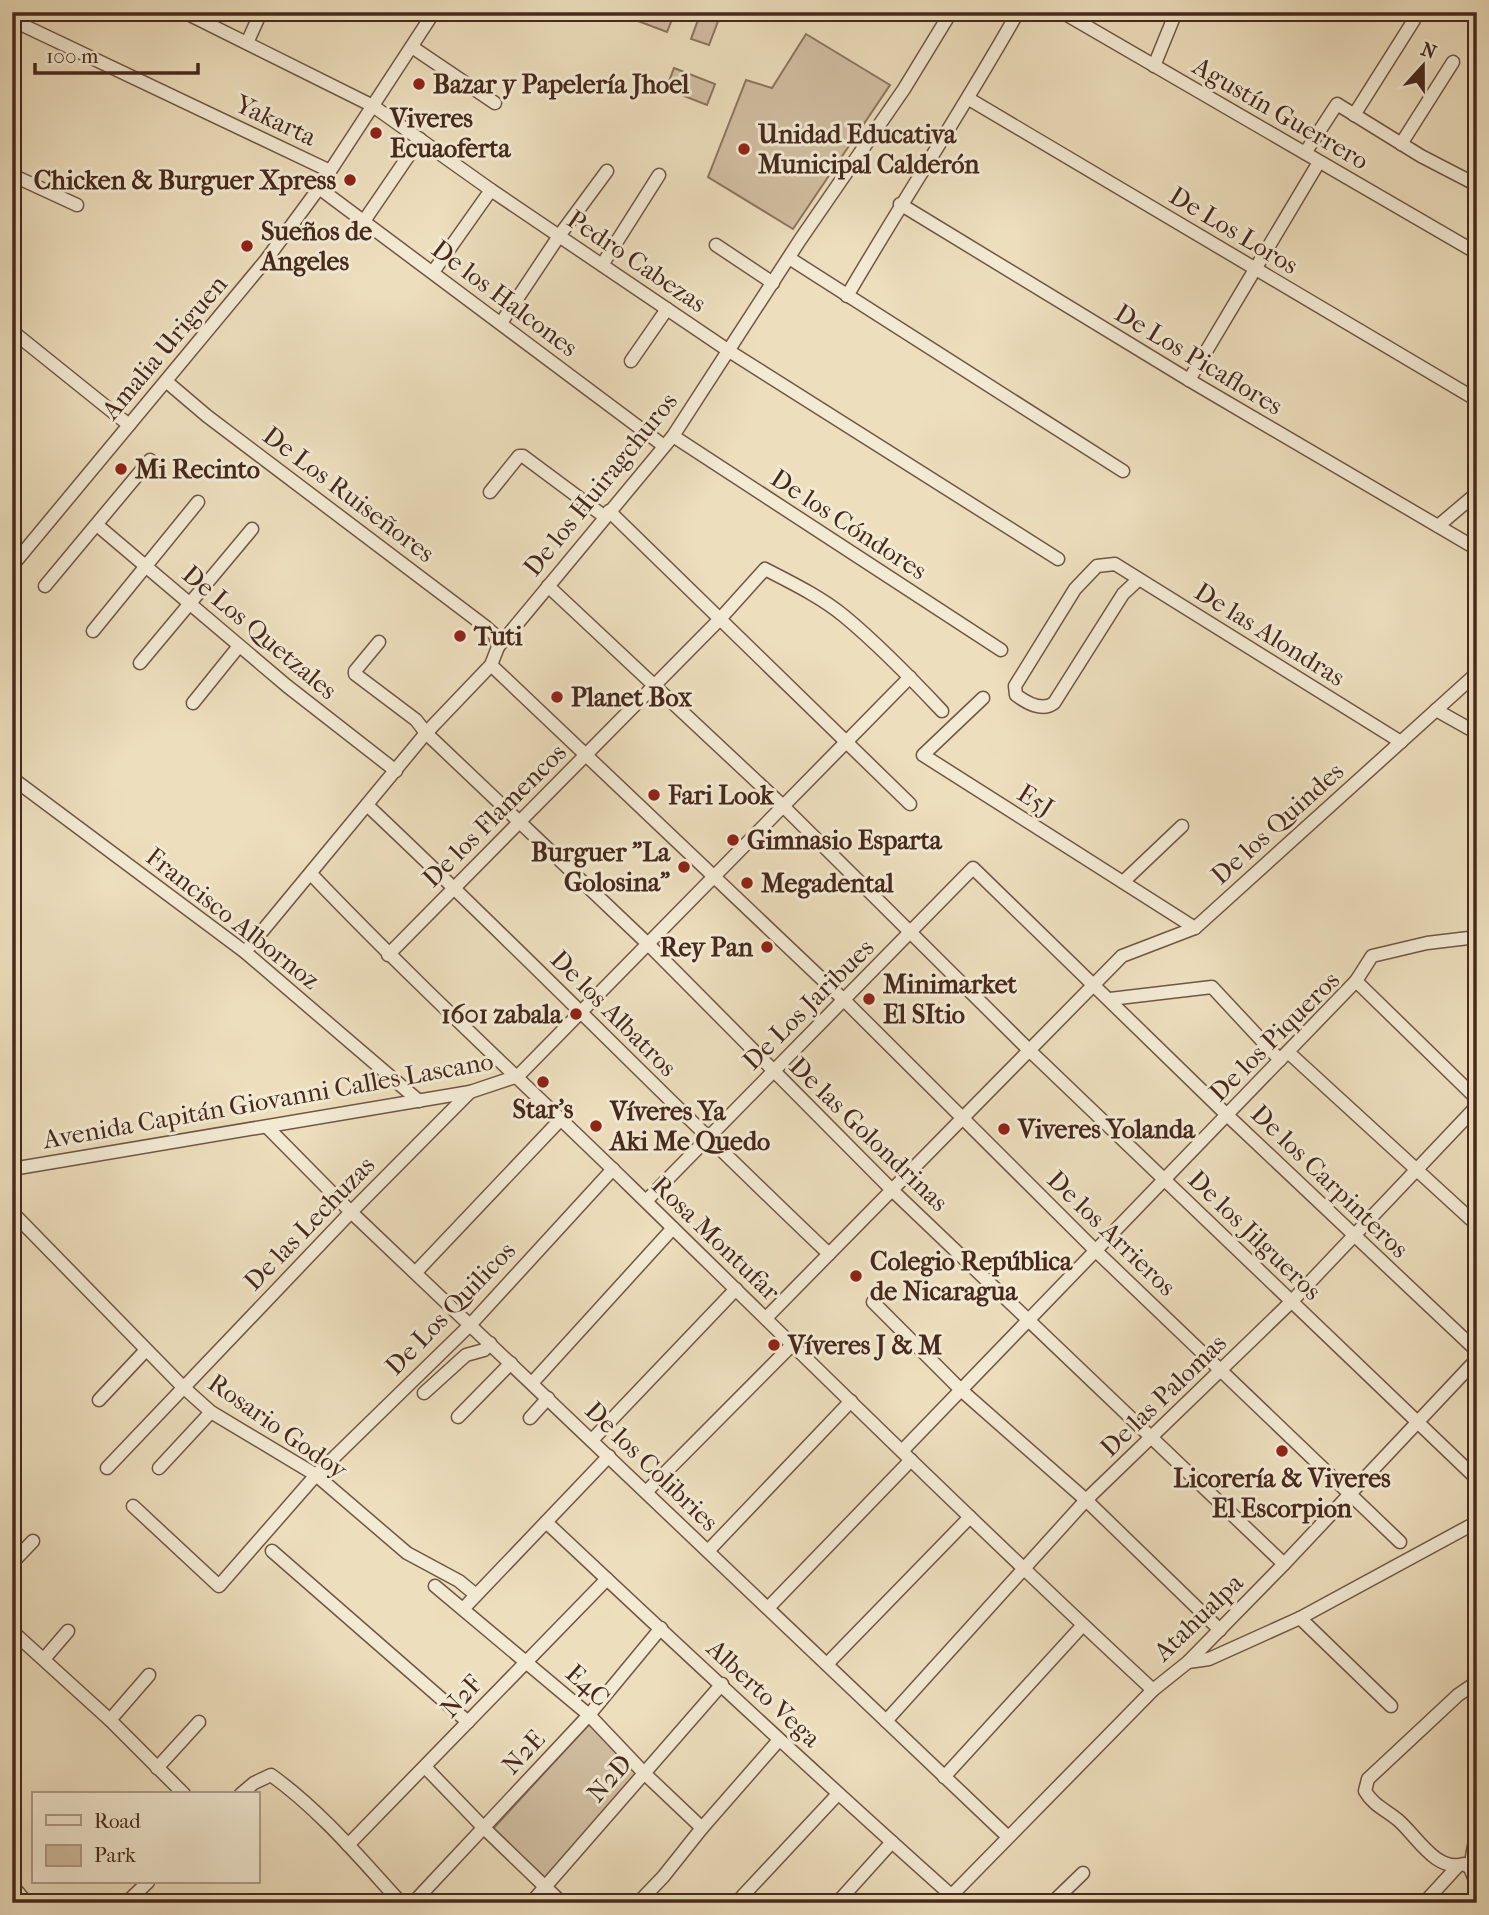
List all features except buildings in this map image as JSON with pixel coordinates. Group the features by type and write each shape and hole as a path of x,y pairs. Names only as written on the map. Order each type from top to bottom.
{"street":[{"name":"Pedro Cabezas","path":"184,12 373,106 491,190 729,351 1058,559"},
{"path":"247,43 261,12"},
{"name":"Amalia Uriguen","path":"12,566 266,260 319,188 434,12"},
{"name":"De los Huiragchuros","path":"245,952 426,733 492,665 498,647 668,441 800,240 904,89 951,12"},
{"path":"847,296 900,204 969,99 1018,12"},
{"name":"Agustín Guerrero","path":"1062,12 1077,16 1154,66 1477,253"},
{"path":"1154,66 1176,12"},
{"name":"Yakarta","path":"12,20 330,171"},
{"path":"1354,115 1414,20"},
{"path":"412,47 495,103"},
{"path":"1401,144 1453,62"},
{"name":"De Los Loros","path":"969,99 1477,400"},
{"path":"1305,153 1337,104 1401,144 1477,185"},
{"path":"364,221 420,139"},
{"path":"1189,380 1319,162"},
{"path":"501,323 559,236 607,171"},
{"path":"12,175 77,205"},
{"path":"602,265 659,175"},
{"name":"De los Halcones","path":"319,188 501,323 668,441"},
{"path":"433,272 491,190"},
{"name":"De Los Picaflores","path":"900,204 1189,380 1477,549"},
{"path":"716,245 773,283"},
{"path":"789,258 1123,471"},
{"path":"631,361 667,309"},
{"path":"12,331 129,425"},
{"name":"De Los Ruiseñores","path":"167,382 207,416 478,621 495,635 498,647"},
{"name":"De los Cóndores","path":"668,441 1001,650"},
{"path":"490,492 519,456 523,456 607,514 910,804"},
{"path":"46,586 150,460"},
{"path":"1438,526 1477,493"},
{"path":"93,631 198,502"},
{"name":"De Los Quetzales","path":"97,525 329,721 396,771"},
{"path":"140,663 252,529"},
{"name":"De las Alondras","path":"1139,579 1124,594 1054,703 1049,707 1038,707 1018,698 1014,692 1015,686 1075,589 1097,566 1115,564 1401,742"},
{"name":"De los Flamencos","path":"388,955 720,620 765,569 843,615 943,711"},
{"name":"De los Jilgueros","path":"548,586 784,807 1029,1050 1477,1479"},
{"name":"De las Golondrinas","path":"379,642 355,674 416,720 426,733 648,944 892,1190 1284,1564"},
{"path":"193,703 240,646"},
{"name":"De los Arrieros","path":"492,665 844,1000 1096,1251 1400,1542"},
{"name":"De los Quindes","path":"1094,984 1122,956 1195,928 1477,673"},
{"name":"Avenida Capitán Giovanni Calles Lascano","path":"12,1168 268,1128 470,1092 518,1076 910,677"},
{"name":"E5J","path":"984,698 923,755 1195,928"},
{"path":"1436,710 1477,733"},
{"name":"Francisco Albornoz","path":"12,778 245,952 419,1101"},
{"name":"De los Albatros","path":"367,805 707,1139 829,1254"},
{"path":"1124,883 1182,826"},
{"name":"De Los Jaribues","path":"646,1201 973,868"},
{"name":"De los Carpinteros","path":"973,868 1227,1115 1477,1351"},
{"name":"Rosa Montufar","path":"310,874 388,955 518,1076 970,1517 1153,1690"},
{"path":"1356,981 1372,956 1381,952 1477,937"},
{"name":"De los Piqueros","path":"768,1608 961,1390 1356,981 1477,1099"},
{"path":"766,1318 1094,984"},
{"path":"1110,999 1212,987 1284,1056 1477,1225"},
{"name":"De las Lechuzas","path":"182,1386 470,1092"},
{"name":"De las Palomas","path":"886,1721 1086,1500 1291,1301 1477,1106"},
{"path":"416,1272 561,1119"},
{"name":"De los Colibries","path":"268,1128 351,1212 1007,1836"},
{"name":"De Los Quilicos","path":"133,1506 219,1586 316,1475 471,1324 613,1169"},
{"name":"Rosario Godoy","path":"12,1212 146,1350 211,1412 316,1475 407,1553 459,1581 476,1595"},
{"path":"532,1383 673,1228"},
{"path":"592,1440 736,1289"},
{"path":"873,1302 961,1390 1086,1500 1220,1630"},
{"path":"424,1393 466,1355 484,1350 490,1343"},
{"path":"646,1492 793,1344"},
{"path":"99,1400 146,1350"},
{"name":"Atahualpa","path":"948,1899 1153,1690 1188,1662 1220,1630 1477,1359"},
{"path":"458,1417 511,1363"},
{"path":"107,1468 182,1386"},
{"path":"530,1418 548,1398"},
{"path":"708,1551 851,1401"},
{"path":"159,1468 211,1412"},
{"path":"463,1609 608,1456"},
{"path":"827,1664 970,1517"},
{"name":"Alberto Vega","path":"547,1522 892,1842 948,1899"},
{"path":"1188,1662 1209,1659 1300,1618 1477,1522"},
{"path":"12,1563 33,1542"},
{"path":"272,1551 468,1722"},
{"name":"N2F","path":"348,1845 426,1768 525,1661 607,1579"},
{"name":"E4C","path":"435,1586 589,1715 644,1773 702,1828"},
{"path":"1300,1618 1391,1706"},
{"path":"944,1777 1083,1625"},
{"name":"N2E","path":"413,1903 589,1715 661,1628"},
{"path":"12,1631 110,1720 182,1792"},
{"path":"44,1660 68,1631"},
{"path":"110,1720 149,1675"},
{"path":"1457,1867 1436,1858 1399,1820 1370,1800 1365,1791 1366,1783 1438,1713 1477,1682"},
{"name":"N2D","path":"531,1903 722,1684"},
{"path":"157,1768 199,1722"},
{"path":"638,1903 779,1740"},
{"path":"426,1768 483,1828 562,1903"},
{"path":"243,1792 271,1775 293,1791 348,1845 401,1903"},
{"path":"736,1903 838,1794"},
{"path":"1477,1829 1474,1866 1477,1885"},
{"path":"837,1903 892,1842"},
{"path":"1424,1903 1457,1867 1464,1864 1474,1866"},
{"path":"1052,1903 1083,1873"},
{"path":"126,1903 146,1884"},
{"path":"13,1888 27,1903"}],"green space":[{"path":"614,12 675,12 667,32"},
{"path":"701,12 720,16 709,45 691,39"},
{"path":"806,34 890,85 793,229 708,177 746,80 772,88"},
{"path":"674,68 715,84 707,105 666,89"},
{"path":"590,1723 641,1770 546,1882 491,1831"}],"place":[{"name":"Bazar y Papelería Jhoel","path":"419,84"},
{"name":"Viveres Ecuaoferta","path":"376,133"},
{"name":"Unidad Educativa Municipal Calderón","path":"744,149"},
{"name":"Chicken & Burguer Xpress","path":"350,180"},
{"name":"Sueños de Angeles","path":"247,246"},
{"name":"Mi Recinto","path":"121,469"},
{"name":"Tuti","path":"460,636"},
{"name":"Planet Box","path":"557,697"},
{"name":"Fari Look","path":"654,795"},
{"name":"Gimnasio Esparta","path":"733,840"},
{"name":"Burguer \"La Golosina\"","path":"684,867"},
{"name":"Megadental","path":"747,883"},
{"name":"Rey Pan","path":"767,947"},
{"name":"Minimarket El SItio","path":"869,999"},
{"name":"1601 zabala","path":"576,1014"},
{"name":"Star's","path":"543,1082"},
{"name":"Víveres Ya Aki Me Quedo","path":"596,1126"},
{"name":"Viveres Yolanda","path":"1004,1129"},
{"name":"Colegio República de Nicaragua","path":"856,1276"},
{"name":"Víveres J & M","path":"774,1345"},
{"name":"Licorería & Viveres El Escorpion","path":"1282,1451"}]}
